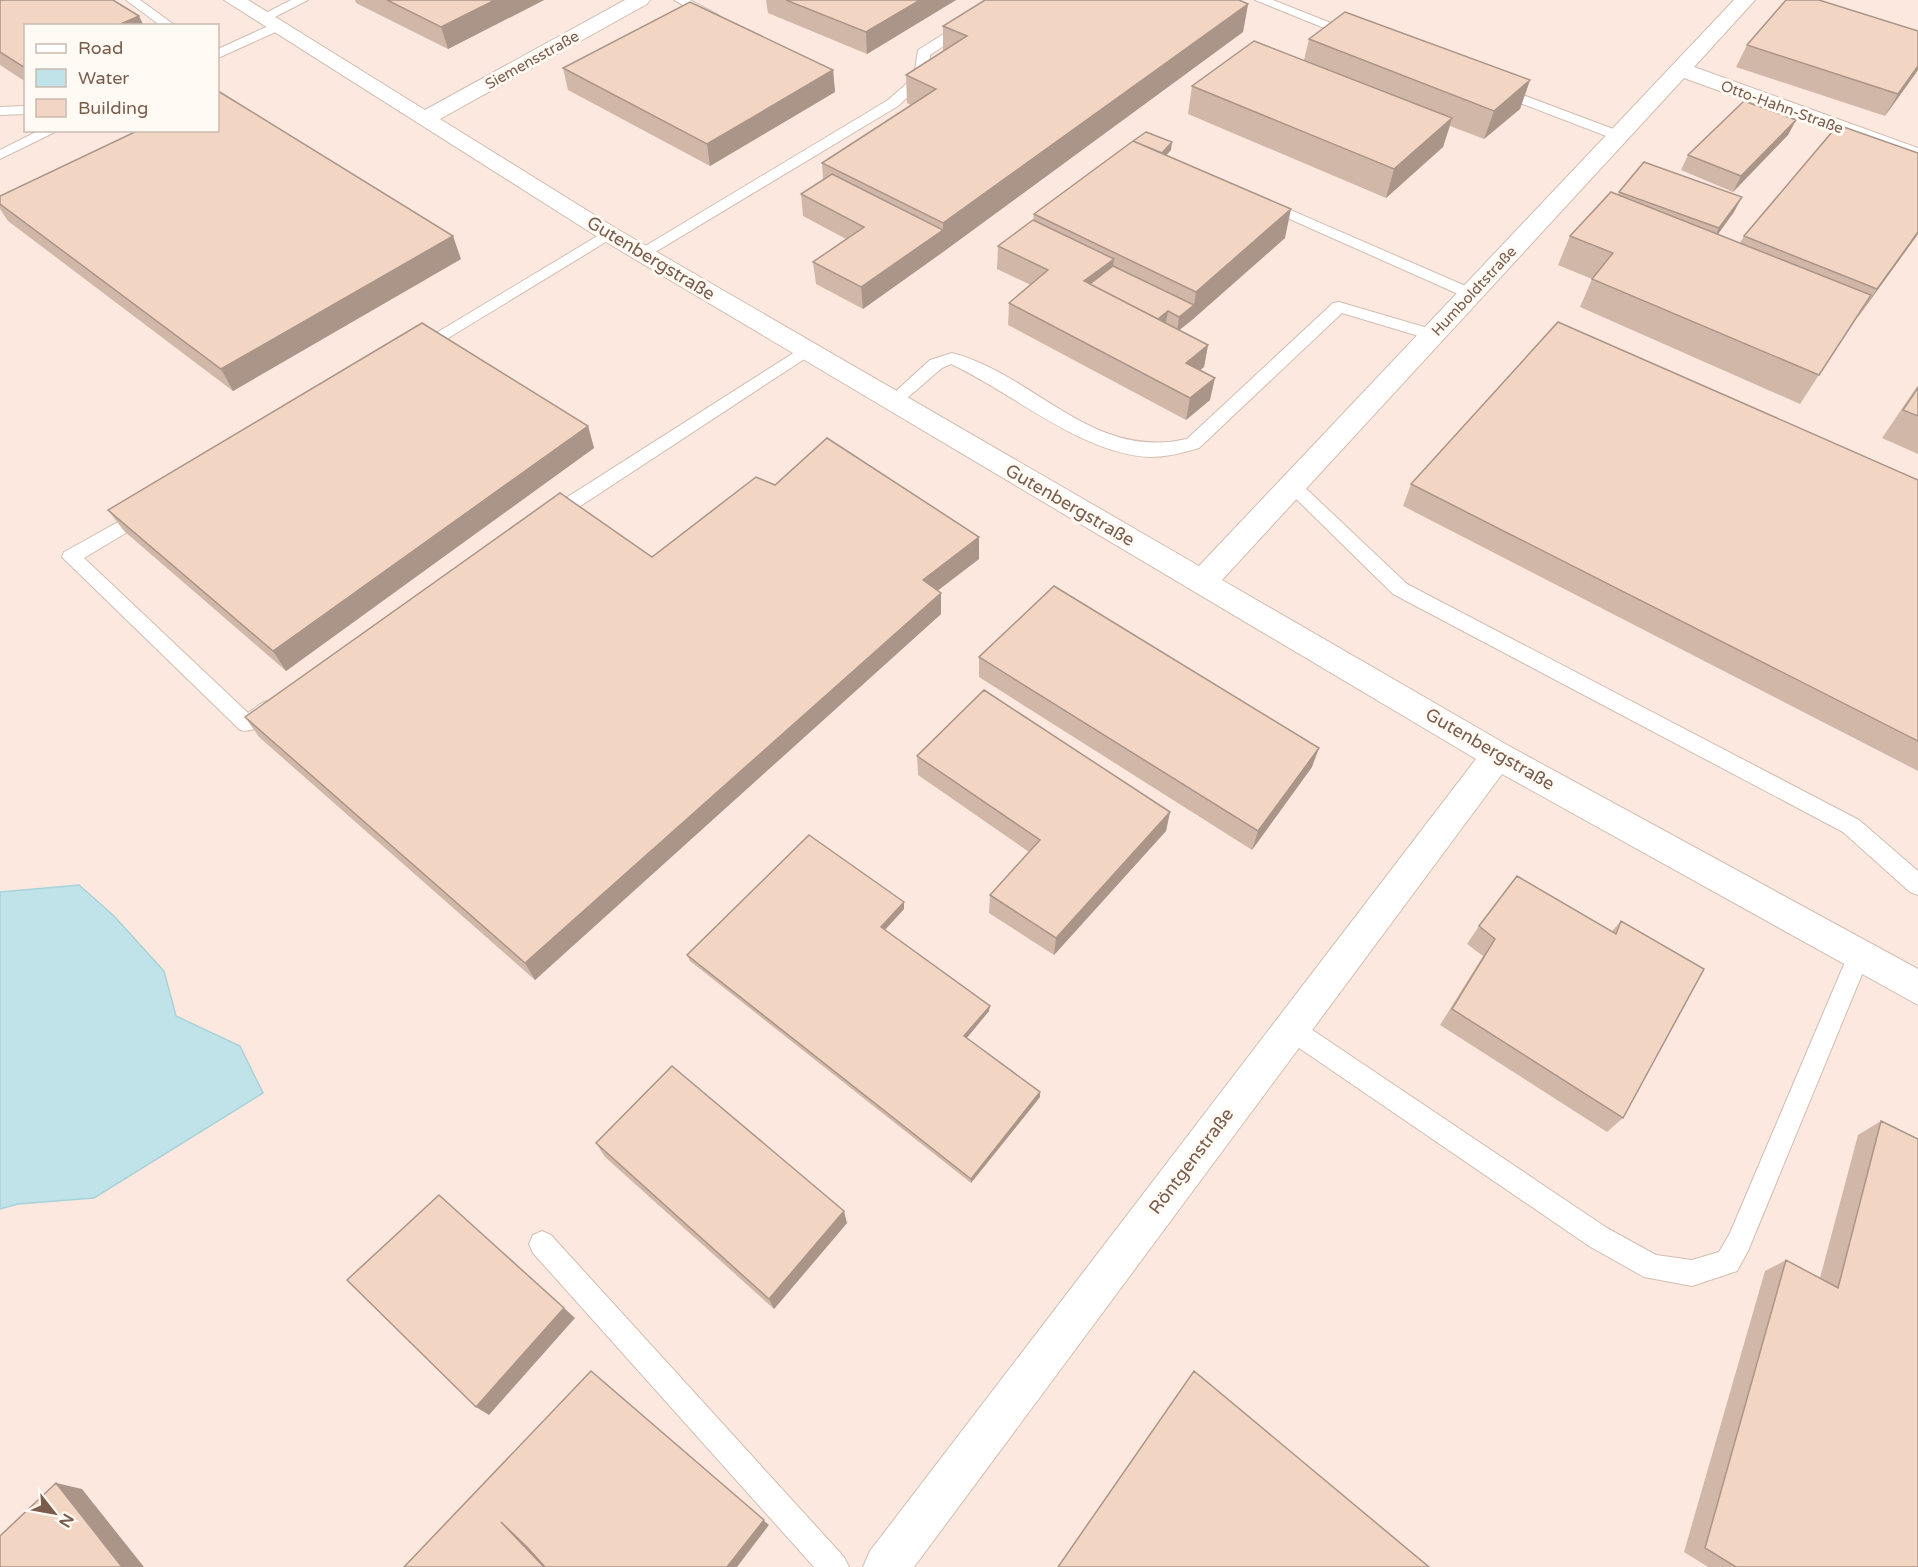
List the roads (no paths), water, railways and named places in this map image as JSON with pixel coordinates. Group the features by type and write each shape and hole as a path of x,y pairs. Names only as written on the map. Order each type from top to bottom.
{"street":[{"name":"Gutenbergstraße","path":"234,0 642,254 1497,755 1918,988"},
{"name":"Siemensstraße","path":"424,119 640,0"},
{"name":"Humboldtstraße","path":"1202,582 1745,0"},
{"name":"Otto-Hahn-Straße","path":"1680,69 1918,156"},
{"name":"Röntgenstraße","path":"886,1567 1497,755"}],"lane":[{"path":"132,0 167,24"},
{"path":"219,53 302,0"},
{"path":"680,0 722,20"},
{"path":"642,254 893,103 921,78 923,53 1006,0"},
{"path":"1261,0 1373,42"},
{"path":"1485,85 1618,136"},
{"path":"0,111 24,110"},
{"path":"0,155 48,132"},
{"path":"1247,194 1471,294"},
{"path":"396,362 609,234"},
{"path":"893,401 936,364 952,358 984,373 1090,432 1142,450 1166,450 1193,444 1339,307 1432,335"},
{"path":"535,526 806,350"},
{"path":"1292,485 1400,589 1851,826 1918,885"},
{"path":"163,502 71,557 247,724 285,698"},
{"path":"1291,1029 1598,1237 1653,1268 1692,1273 1728,1262 1739,1242 1859,955"},
{"path":"542,1244 834,1567"}],"water":[{"path":"79,885 114,916 164,971 176,1016 240,1046 263,1093 94,1198 18,1204 0,1209 0,892"}]}
